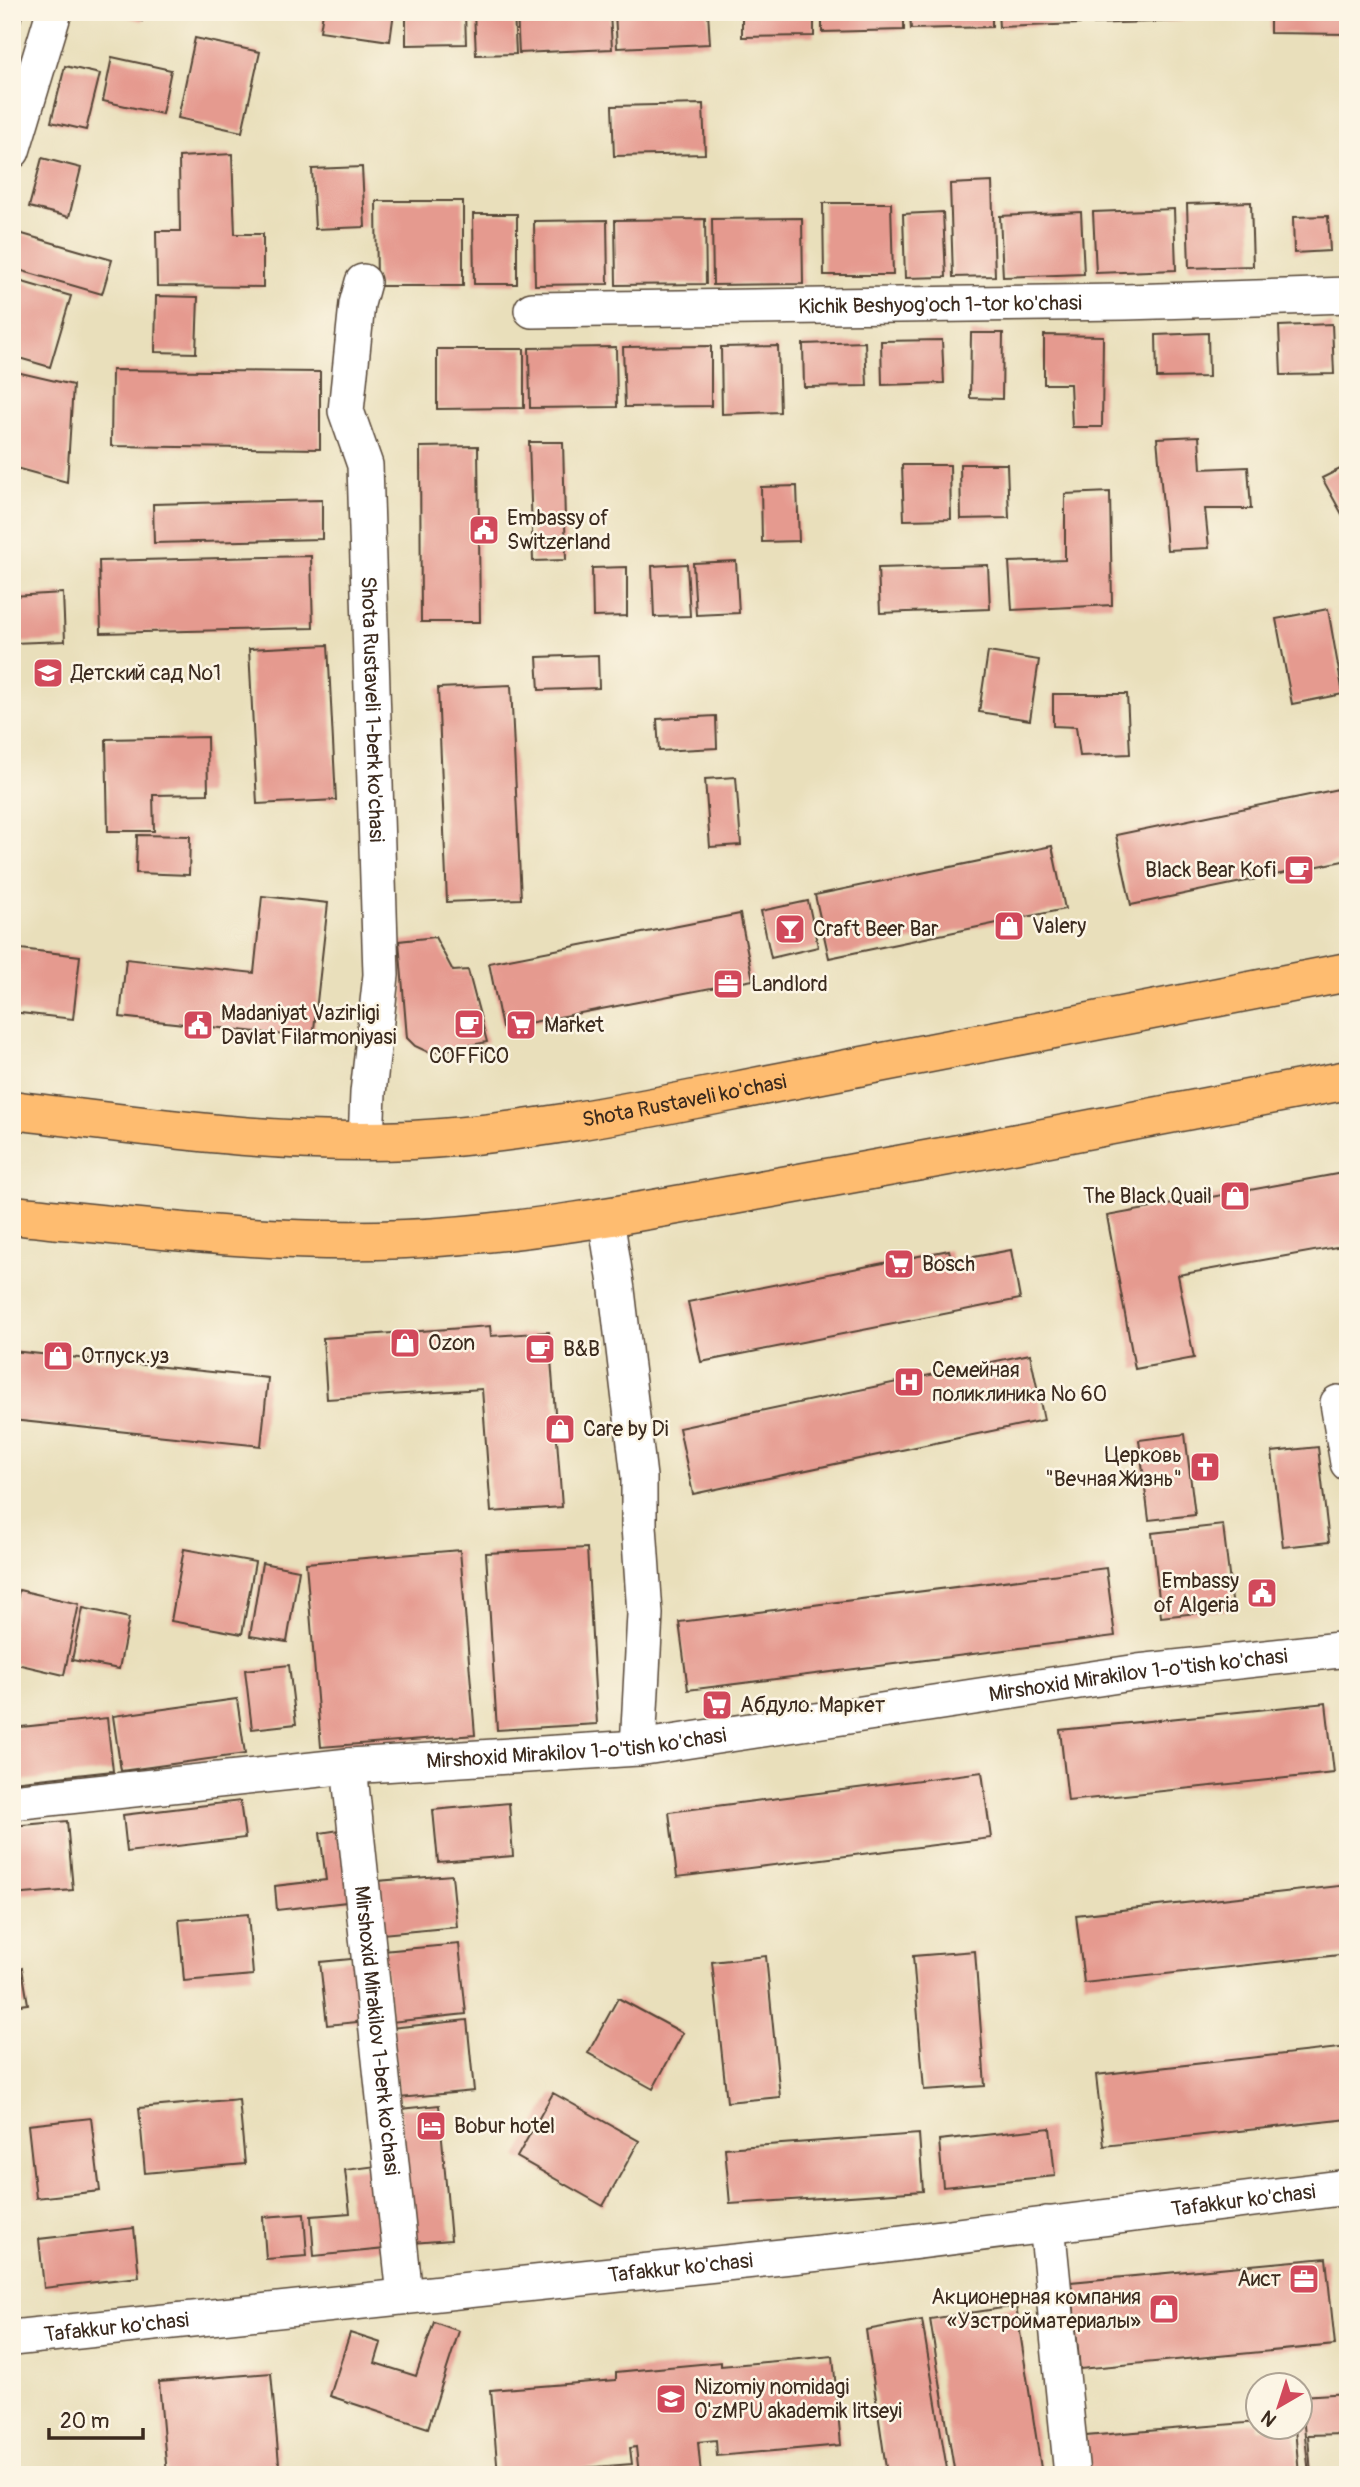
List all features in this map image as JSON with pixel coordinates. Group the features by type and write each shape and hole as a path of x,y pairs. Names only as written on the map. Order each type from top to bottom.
{"main road":[{"name":"Shota Rustaveli ko'chasi","path":"12,1110 230,1135 320,1141 457,1136 592,1117 1348,972"},
{"path":"12,1216 213,1235 376,1240 450,1237 606,1218 1029,1142 1348,1080"}],"street":[{"path":"12,151 54,12"},
{"name":"Shota Rustaveli 1-berk ko'chasi","path":"363,282 357,304 346,411 365,465 381,961 366,1141"},
{"name":"Kichik Beshyog'och 1-tor ko'chasi","path":"532,310 1126,302 1348,295"},
{"path":"606,1218 639,1477 639,1526 645,1614 638,1748"},
{"path":"1339,1403 1348,1463"},
{"name":"Mirshoxid Mirakilov 1-o'tish ko'chasi","path":"12,1802 349,1766 638,1748 1138,1672 1348,1649"},
{"name":"Mirshoxid Mirakilov 1-berk ko'chasi","path":"349,1766 405,2296"},
{"name":"Tafakkur ko'chasi","path":"12,2338 839,2251 1348,2187"},
{"path":"1047,2224 1072,2475"}],"building":[{"path":"12,12 23,12 13,48 12,48"},
{"path":"113,12 144,12 142,21"},
{"path":"323,12 394,12 390,41 320,31"},
{"path":"406,12 465,12 466,44 406,45"},
{"path":"474,12 514,12 516,54 476,55"},
{"path":"517,12 610,12 612,49 519,53"},
{"path":"615,12 708,12 710,44 617,48"},
{"path":"742,12 814,12 814,36 742,37"},
{"path":"822,12 904,12 904,30 822,32"},
{"path":"910,12 992,12 992,27 911,29"},
{"path":"998,12 1080,12 1080,24 999,27"},
{"path":"1086,12 1183,12 1184,21 1087,24"},
{"path":"1270,12 1348,12 1348,34 1270,33"},
{"path":"195,38 260,52 242,132 178,118"},
{"path":"112,57 171,70 162,114 103,101"},
{"path":"65,66 100,74 86,130 51,122"},
{"path":"703,104 705,154 614,156 612,106"},
{"path":"232,154 235,234 263,234 263,287 157,286 156,231 180,231 179,157"},
{"path":"42,158 81,168 69,217 29,207"},
{"path":"362,167 365,227 315,229 312,169"},
{"path":"992,182 995,276 953,277 950,184"},
{"path":"376,201 463,201 463,286 377,286"},
{"path":"1251,202 1253,266 1189,268 1187,204"},
{"path":"823,203 891,203 893,275 824,275"},
{"path":"1174,209 1176,270 1096,273 1093,212"},
{"path":"943,212 946,277 905,278 903,214"},
{"path":"1081,212 1084,274 1003,277 1000,216"},
{"path":"473,214 517,214 517,284 474,284"},
{"path":"1328,216 1330,251 1294,253 1293,217"},
{"path":"802,218 803,284 713,285 712,219"},
{"path":"705,219 706,284 616,285 615,220"},
{"path":"607,220 608,284 535,285 534,221"},
{"path":"12,231 112,260 102,294 12,268"},
{"path":"12,279 71,296 50,367 12,356"},
{"path":"156,296 198,297 196,353 155,352"},
{"path":"1332,324 1334,374 1281,375 1279,326"},
{"path":"971,333 1003,333 1002,399 970,398"},
{"path":"1208,333 1209,377 1157,378 1156,335"},
{"path":"1044,335 1103,336 1102,427 1072,427 1070,384 1044,384"},
{"path":"942,340 944,383 882,385 881,341"},
{"path":"865,342 867,386 804,387 803,344"},
{"path":"711,346 711,406 625,407 623,347"},
{"path":"778,346 780,412 722,414 721,347"},
{"path":"616,347 617,407 530,408 529,348"},
{"path":"437,349 524,349 524,408 437,409"},
{"path":"112,370 320,372 320,449 111,446"},
{"path":"12,371 73,385 67,482 12,467"},
{"path":"1199,436 1201,469 1248,467 1251,509 1205,509 1209,548 1167,550 1157,438"},
{"path":"529,442 563,442 566,560 533,561"},
{"path":"478,446 480,622 421,622 420,447"},
{"path":"960,464 1007,464 1009,518 961,519"},
{"path":"902,465 950,465 951,519 904,520"},
{"path":"1348,465 1348,525 1322,478"},
{"path":"797,486 799,541 762,542 761,487"},
{"path":"1110,492 1112,605 1012,610 1009,562 1065,560 1065,494"},
{"path":"322,500 322,539 154,543 153,504"},
{"path":"311,556 313,628 101,633 99,561"},
{"path":"736,561 739,613 696,615 693,563"},
{"path":"687,564 690,616 654,617 652,566"},
{"path":"988,565 990,609 880,613 878,568"},
{"path":"627,567 627,616 593,617 592,568"},
{"path":"63,593 65,641 12,643 12,596"},
{"path":"1328,609 1343,694 1292,704 1276,619"},
{"path":"328,645 336,800 257,804 249,649"},
{"path":"988,652 1039,660 1030,720 979,712"},
{"path":"598,655 599,688 539,690 537,657"},
{"path":"511,685 521,899 447,902 438,688"},
{"path":"1053,694 1127,694 1130,754 1080,756 1076,727 1053,726"},
{"path":"716,716 717,748 659,751 657,719"},
{"path":"207,737 208,794 153,795 154,831 108,831 106,739"},
{"path":"736,777 741,845 710,847 705,779"},
{"path":"1348,787 1348,860 1131,905 1116,835"},
{"path":"137,835 190,836 189,875 136,873"},
{"path":"1052,846 1065,909 829,958 815,895"},
{"path":"262,896 328,903 313,1038 120,1017 126,959 254,973"},
{"path":"808,901 818,947 771,958 761,911"},
{"path":"740,914 753,980 502,1028 489,963"},
{"path":"435,937 453,971 468,970 487,1042 430,1053 415,1046 407,1038 399,941"},
{"path":"12,948 80,956 73,1019 12,1012"},
{"path":"1348,1172 1348,1245 1178,1275 1194,1358 1135,1369 1107,1216"},
{"path":"949,1250 952,1261 1011,1250 1020,1299 701,1362 688,1302"},
{"path":"490,1326 491,1336 549,1332 562,1507 491,1512 482,1389 327,1399 323,1338"},
{"path":"12,1351 268,1378 261,1446 12,1420"},
{"path":"1030,1354 1044,1420 693,1494 679,1428"},
{"path":"1185,1434 1195,1515 1149,1520 1139,1440"},
{"path":"1318,1447 1329,1542 1283,1547 1272,1452"},
{"path":"1223,1525 1233,1609 1161,1617 1152,1533"},
{"path":"587,1548 597,1724 497,1730 486,1553"},
{"path":"184,1549 255,1562 242,1634 171,1621"},
{"path":"460,1550 475,1735 321,1747 306,1563"},
{"path":"262,1563 299,1570 287,1642 250,1636"},
{"path":"1106,1568 1115,1636 688,1690 679,1622"},
{"path":"19,1590 79,1604 64,1675 12,1663 12,1622"},
{"path":"83,1608 129,1618 119,1669 72,1660"},
{"path":"289,1665 296,1724 252,1729 245,1670"},
{"path":"237,1699 245,1754 121,1771 113,1716"},
{"path":"1326,1703 1334,1773 1068,1801 1060,1730"},
{"path":"107,1718 113,1771 12,1782 12,1728"},
{"path":"982,1772 991,1838 677,1877 669,1812"},
{"path":"240,1801 245,1838 127,1852 123,1815"},
{"path":"509,1803 513,1856 438,1862 433,1810"},
{"path":"67,1821 73,1890 12,1895 12,1826"},
{"path":"346,1829 355,1901 277,1910 275,1886 326,1880 320,1833"},
{"path":"452,1875 457,1927 382,1934 377,1881"},
{"path":"1348,1885 1348,1954 1084,1983 1076,1915"},
{"path":"248,1914 253,1975 184,1981 179,1920"},
{"path":"459,1944 466,2014 391,2022 383,1951"},
{"path":"975,1951 985,2086 924,2090 913,1956"},
{"path":"766,1956 780,2097 727,2102 712,1962"},
{"path":"361,1958 367,2021 327,2025 320,1962"},
{"path":"22,1968 28,2004 12,2006 12,1970"},
{"path":"618,1998 683,2033 653,2089 588,2053"},
{"path":"467,2020 474,2091 399,2098 391,2028"},
{"path":"1348,2047 1348,2119 1104,2146 1096,2075"},
{"path":"553,2093 639,2141 603,2206 517,2157"},
{"path":"239,2099 245,2164 145,2173 139,2108"},
{"path":"439,2105 451,2240 412,2243 400,2109"},
{"path":"91,2118 100,2191 36,2198 28,2125"},
{"path":"1050,2128 1055,2176 943,2187 939,2140"},
{"path":"919,2134 923,2191 730,2204 725,2148"},
{"path":"376,2166 385,2249 314,2256 311,2216 350,2213 345,2170"},
{"path":"304,2214 307,2256 266,2259 263,2217"},
{"path":"134,2228 139,2277 44,2288 39,2239"},
{"path":"1326,2258 1335,2345 1080,2369 1071,2282"},
{"path":"1016,2306 1042,2475 955,2475 930,2319"},
{"path":"922,2320 948,2475 887,2475 866,2330"},
{"path":"434,2322 459,2331 428,2428 330,2396 350,2333 381,2343 375,2363 416,2376"},
{"path":"833,2356 841,2445 717,2456 716,2440 698,2442 701,2475 639,2475 636,2447 630,2448 632,2464 498,2475 491,2390 616,2380 616,2372 721,2362 721,2366"},
{"path":"271,2373 280,2475 167,2475 159,2382"},
{"path":"1348,2393 1348,2453 1342,2434 1314,2435 1314,2395"},
{"path":"1244,2423 1244,2442 1296,2442 1299,2475 1089,2475 1086,2436"},
{"path":"1306,2442 1309,2442 1309,2475"}],"place":[{"name":"Embassy of Switzerland","path":"484,530"},
{"name":"Детский сад №1","path":"48,673"},
{"name":"Black Bear Kofi","path":"1299,870"},
{"name":"Valery","path":"1009,926"},
{"name":"Craft Beer Bar","path":"790,929"},
{"name":"Landlord","path":"728,984"},
{"name":"COFFiCO","path":"469,1024"},
{"name":"Madaniyat Vazirligi Davlat Filarmoniyasi","path":"198,1025"},
{"name":"Market","path":"521,1025"},
{"name":"The Black Quail","path":"1235,1196"},
{"name":"Bosch","path":"899,1264"},
{"name":"Ozon","path":"405,1343"},
{"name":"B&B","path":"540,1349"},
{"name":"Отпуск.уз","path":"58,1356"},
{"name":"Семейная поликлиника № 60","path":"909,1382"},
{"name":"Care by Di","path":"560,1429"},
{"name":"Церковь \"Вечная Жизнь\"","path":"1205,1467"},
{"name":"Embassy of Algeria","path":"1262,1593"},
{"name":"Абдуло. Маркет","path":"717,1705"},
{"name":"Bobur hotel","path":"431,2126"},
{"name":"Аист","path":"1304,2279"},
{"name":"Акционерная компания «Узстройматериалы»","path":"1164,2309"},
{"name":"Nizomiy nomidagi O'zMPU akademik litseyi","path":"671,2399"}]}
